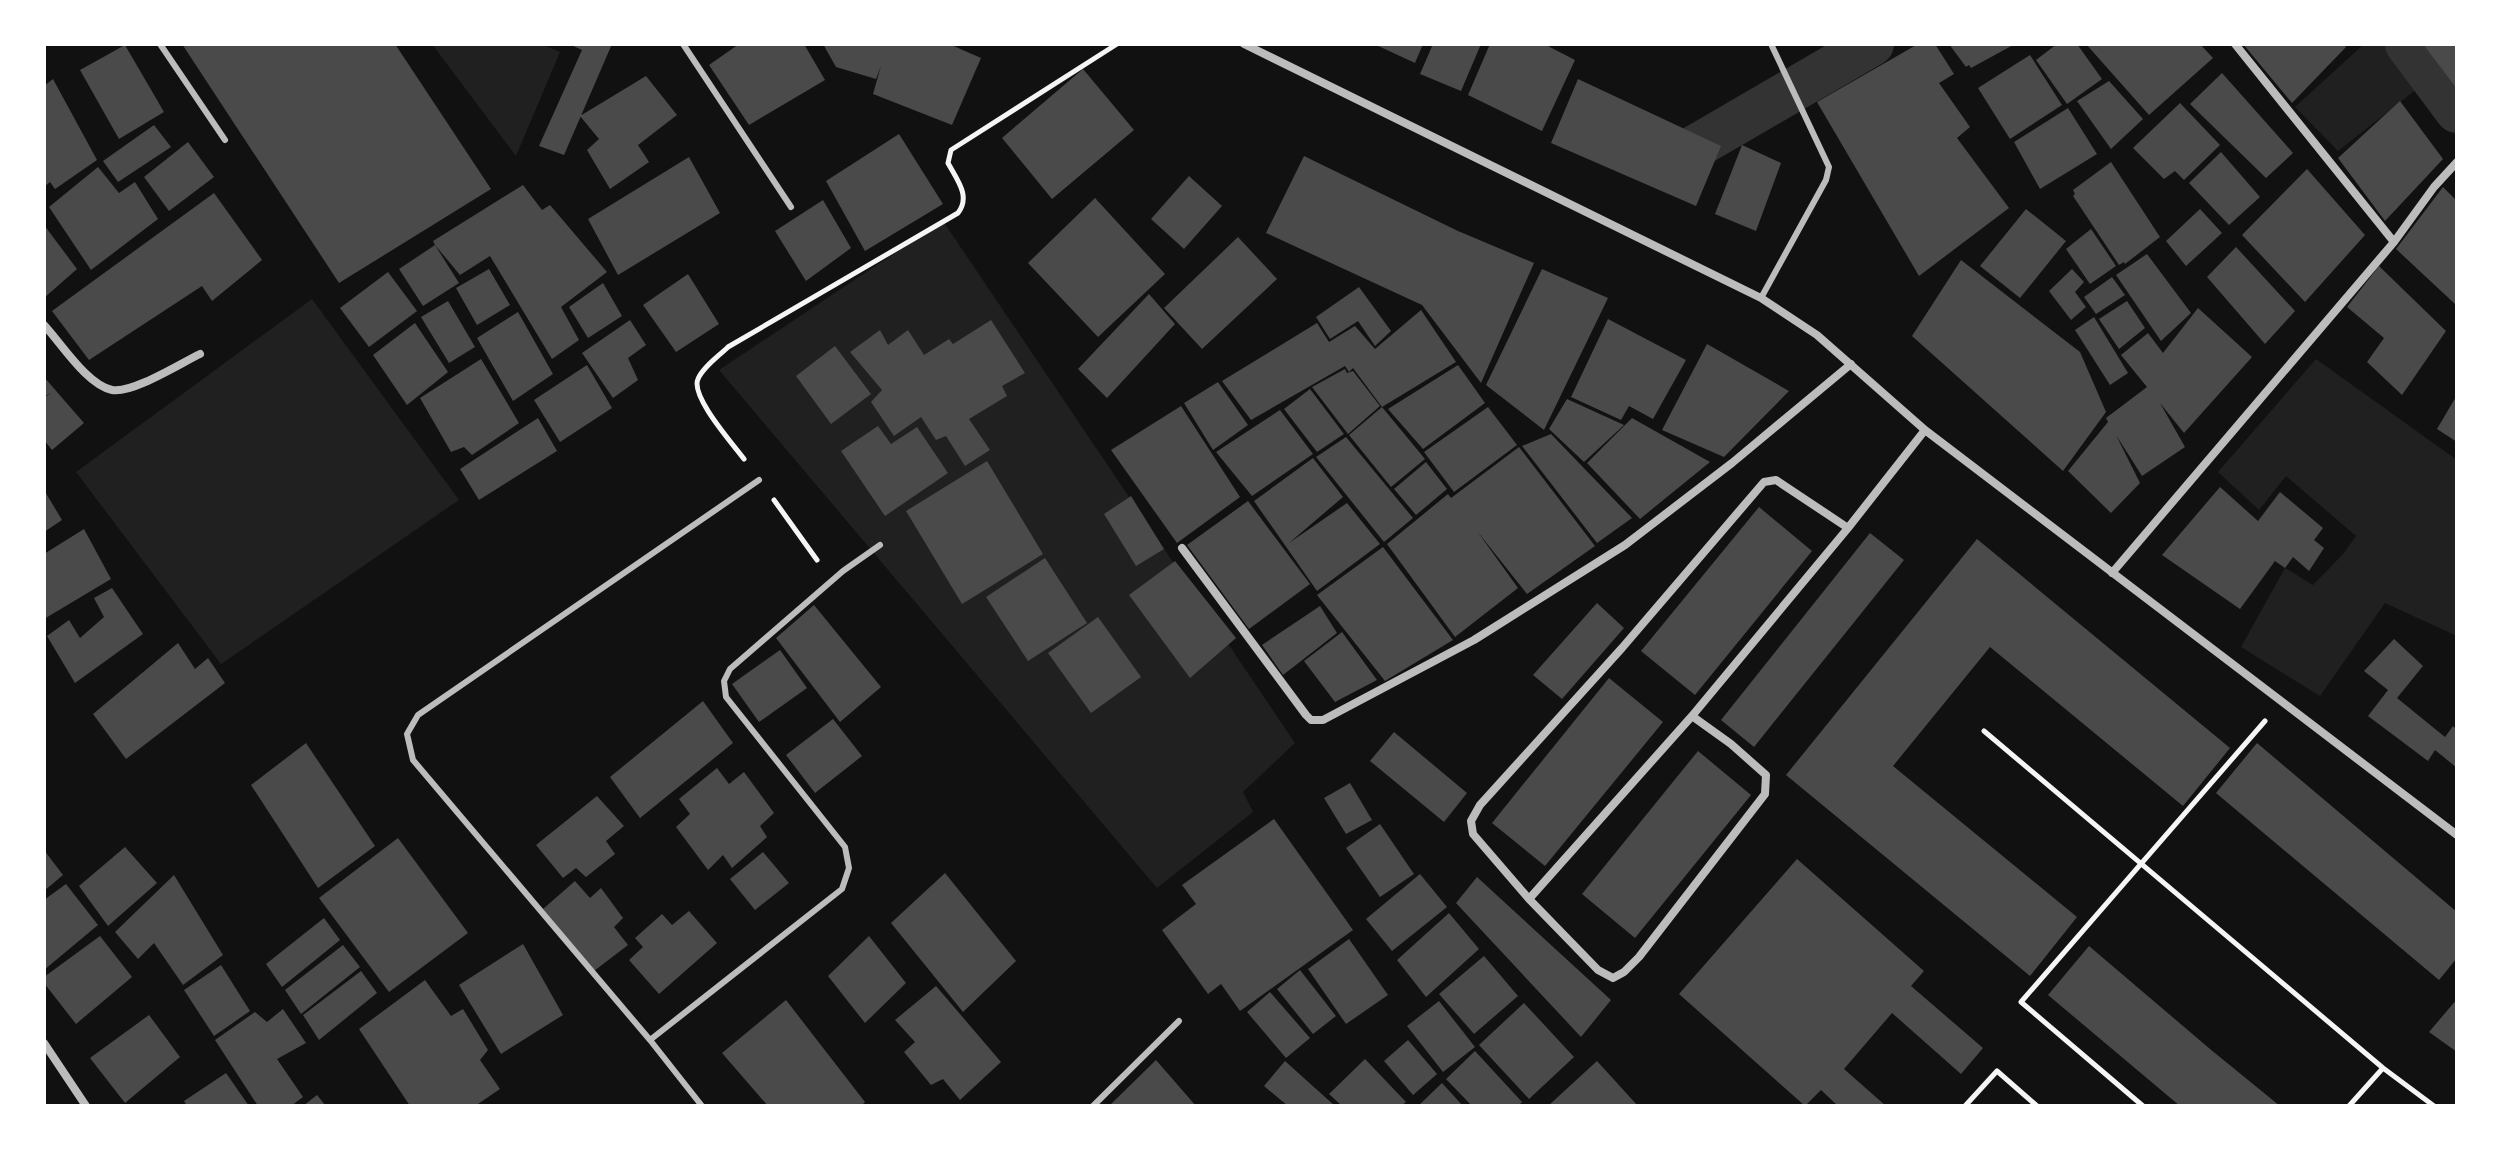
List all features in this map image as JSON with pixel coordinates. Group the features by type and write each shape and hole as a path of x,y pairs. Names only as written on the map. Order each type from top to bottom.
{"street":[{"path":"1244,44 1761,298 1817,335 1925,430 2457,835"},
{"path":"2235,44 2394,242"},
{"path":"2112,573 2456,165"},
{"path":"44,325 90,377 113,390 131,388 200,354"},
{"path":"1182,548 1306,715 1311,720 1323,720 1474,640 1625,545 1732,463 1851,364"},
{"path":"1529,899 1692,716 1925,430"},
{"path":"1692,716 1731,744 1766,775 1765,794 1639,957 1613,978 1598,970 1529,899 1473,834 1471,821 1480,805 1622,648 1764,482 1776,480 1848,528"},
{"path":"44,1043 86,1106"}],"lane":[{"path":"160,44 225,140"},
{"path":"683,44 791,207"},
{"path":"1761,298 1826,180 1829,167 1771,44"},
{"path":"702,1106 650,1040 413,760 407,734 418,715 759,480"},
{"path":"650,1040 842,889 849,868 845,847 726,697 724,681 730,669 843,571 878,547"},
{"path":"1093,1106 1179,1021"}],"path":[{"path":"698,376 728,347 958,213 964,204 964,193 948,163 951,150 1117,44"},
{"path":"2143,1106 2021,1002 2281,702"},
{"path":"1984,731 2383,1068 2434,1106"},
{"path":"2349,1106 2383,1068"},
{"path":"1965,1106 1997,1071 2037,1106"}],"shaded area":[{"path":"432,44 541,44 560,52 516,156"},
{"path":"2364,44 2395,44 2427,81 2338,151 2295,107"},
{"path":"943,221 1295,743 1243,792 1253,812 1157,888 719,370"},
{"path":"312,299 459,500 221,664 76,472"},
{"path":"2316,359 2457,460 2457,636 2385,603 2320,696 2241,647 2285,568 2313,585 2356,536 2286,476 2259,510 2218,472"}],"building":[{"path":"182,44 395,44 491,189 339,283"},
{"path":"569,44 612,44 564,155 539,146 582,50"},
{"path":"739,44 804,44 825,80 749,125 709,65"},
{"path":"823,44 949,44 981,58 952,125 873,94 881,66 876,79 836,67"},
{"path":"1374,44 1423,44 1415,63"},
{"path":"1433,44 1481,44 1461,91 1420,74"},
{"path":"1490,44 1544,44 1575,60 1542,131 1468,95"},
{"path":"1918,44 1935,44 1954,74 1939,83 1970,127 1957,138 2009,208 1919,276 1817,102"},
{"path":"1949,44 2015,44 1971,68 1969,65 1966,67"},
{"path":"2057,44 2077,44 2102,79 2067,104 2036,60"},
{"path":"2086,44 2200,44 2213,58 2149,115"},
{"path":"2243,44 2344,44 2346,47 2292,103"},
{"path":"2423,44 2457,44 2457,89"},
{"path":"125,45 164,112 119,139 80,70"},
{"path":"2030,55 2062,105 2010,139 1978,88"},
{"path":"1083,69 1134,130 1052,199 1002,138"},
{"path":"2222,73 2293,153 2266,178 2190,104"},
{"path":"646,76 677,115 638,145 649,162 610,189 587,150 599,139 580,116"},
{"path":"53,79 97,160 55,189 50,182 44,187 44,86"},
{"path":"1578,79 1721,146 1696,206 1551,143"},
{"path":"2109,81 2143,119 2111,149 2077,101"},
{"path":"2400,101 2443,159 2385,221 2338,158"},
{"path":"2180,103 2220,145 2184,180 2175,171 2164,179 2133,148"},
{"path":"2068,108 2097,154 2040,189 2014,142"},
{"path":"154,125 171,147 118,182 103,161"},
{"path":"899,134 943,204 865,251 826,181"},
{"path":"188,142 214,177 169,211 144,177"},
{"path":"1742,145 1781,163 1756,231 1715,214"},
{"path":"2221,152 2260,197 2229,225 2189,183"},
{"path":"1304,156 1458,231 1534,263 1481,383 1422,305 1266,233"},
{"path":"689,157 720,213 618,275 588,219"},
{"path":"2111,162 2160,237 2125,264 2119,265 2073,196 2073,190"},
{"path":"98,167 119,193 135,182 158,219 91,270 49,207"},
{"path":"2307,169 2365,235 2305,302 2242,235"},
{"path":"1189,176 1222,206 1184,249 1151,219"},
{"path":"523,185 542,210 550,205 607,272 561,307 579,340 552,359 490,256 460,275 433,241"},
{"path":"2443,187 2457,201 2455,304 2396,249"},
{"path":"214,193 262,260 212,301 202,286 89,360 52,311"},
{"path":"1095,198 1165,274 1098,337 1028,263"},
{"path":"823,200 851,248 806,281 775,231"},
{"path":"2026,209 2066,241 2020,298 1980,266"},
{"path":"2200,209 2222,233 2186,266 2166,241"},
{"path":"44,225 77,269 44,298"},
{"path":"2091,229 2116,266 2090,284 2066,249"},
{"path":"1238,237 1277,279 1202,349 1164,308"},
{"path":"435,245 459,283 423,306 399,269"},
{"path":"2236,247 2295,311 2265,344 2207,277"},
{"path":"2147,254 2191,313 2161,341 2116,275"},
{"path":"1961,260 2080,352 2106,412 2063,471 1912,336"},
{"path":"2379,266 2446,331 2402,395 2367,362 2384,338 2347,307"},
{"path":"489,269 510,305 477,325 456,288"},
{"path":"1542,269 1608,298 1544,430 1486,385"},
{"path":"2072,269 2084,282 2075,292 2086,307 2071,320 2049,291"},
{"path":"388,272 417,311 369,347 340,308"},
{"path":"688,274 719,324 676,352 643,305"},
{"path":"2112,277 2125,295 2096,314 2084,297"},
{"path":"603,283 622,316 588,338 569,307"},
{"path":"1359,287 1391,331 1375,346 1358,321 1330,339 1316,317"},
{"path":"1149,294 1175,324 1107,398 1078,369"},
{"path":"448,301 475,347 449,363 421,317"},
{"path":"2127,301 2145,328 2119,349 2099,319"},
{"path":"2198,308 2252,357 2184,433 2160,403 2185,447 2142,476 2116,435 2140,483 2111,513 2068,471 2108,422 2106,418 2147,387 2121,355 2148,333 2163,353"},
{"path":"1421,310 1456,362 1382,407 1353,368 1349,372 1345,366 1251,420 1222,381 1317,323 1329,342 1355,326 1375,349"},
{"path":"518,312 553,374 513,401 477,338"},
{"path":"2094,317 2128,373 2110,385 2075,330"},
{"path":"1608,319 1686,360 1653,419 1629,406 1621,420 1571,397"},
{"path":"630,320 646,345 628,358 638,380 613,398 582,353"},
{"path":"991,320 1025,373 1002,386 1007,396 969,419 990,450 965,466 946,436 936,440 921,417 894,436 871,402 882,390 850,352 880,330 888,345 908,330 924,355 949,339 953,344"},
{"path":"415,323 448,372 407,405 373,355"},
{"path":"1707,344 1789,391 1724,457 1662,430"},
{"path":"835,346 871,394 831,424 796,376"},
{"path":"481,359 519,423 472,455 464,447 451,452 420,398"},
{"path":"587,365 612,408 560,442 534,400"},
{"path":"1458,365 1485,403 1423,449 1388,409"},
{"path":"1345,369 1347,373 1353,371 1380,406 1348,434 1312,387"},
{"path":"44,377 84,423 52,450 44,440 44,398 52,392 44,397"},
{"path":"1218,382 1248,425 1213,450 1184,403"},
{"path":"1310,389 1344,434 1317,452 1284,409"},
{"path":"2457,395 2457,442 2437,429"},
{"path":"1567,399 1624,425 1584,462 1549,429"},
{"path":"1181,406 1240,497 1177,543 1111,450"},
{"path":"1382,407 1425,459 1391,487 1349,435"},
{"path":"1488,407 1517,445 1454,492 1424,452"},
{"path":"1280,410 1313,454 1252,496 1216,452"},
{"path":"538,418 557,451 479,500 460,469"},
{"path":"1632,418 1710,462 1640,519 1587,463"},
{"path":"878,426 891,444 917,427 948,473 885,516 841,451"},
{"path":"1551,434 1632,518 1597,543 1522,446"},
{"path":"1346,437 1413,518 1384,542 1316,457"},
{"path":"1519,447 1595,546 1527,594 1477,531 1518,588 1455,637 1387,544 1448,494 1451,498"},
{"path":"1313,458 1343,497 1289,543 1347,503 1380,544 1317,591 1254,501"},
{"path":"987,461 1043,554 962,604 906,511"},
{"path":"1426,462 1447,489 1416,515 1394,489"},
{"path":"2220,487 2258,521 2280,492 2323,528 2314,540 2324,548 2309,571 2293,557 2285,568 2275,561 2240,609 2162,555"},
{"path":"44,490 62,520 44,532"},
{"path":"1131,496 1164,549 1136,566 1104,514"},
{"path":"1248,501 1310,584 1249,629 1187,545"},
{"path":"1759,507 1812,551 1695,695 1641,651"},
{"path":"84,529 111,579 44,619 44,554"},
{"path":"1870,533 1904,560 1754,747 1721,720"},
{"path":"1977,539 2230,748 2183,806 1990,647 1893,766 2077,917 2030,976 1786,775"},
{"path":"1383,547 1453,640 1385,681 1317,595"},
{"path":"1045,558 1087,623 1028,661 986,597"},
{"path":"1175,561 1236,638 1190,678 1129,595"},
{"path":"112,588 143,634 75,683 47,636 69,620 80,638 104,617 94,598"},
{"path":"1597,603 1624,628 1562,699 1533,675"},
{"path":"814,605 881,687 840,722 776,638"},
{"path":"1320,606 1337,633 1283,675 1262,645"},
{"path":"1098,617 1141,677 1091,713 1048,653"},
{"path":"1342,632 1377,680 1335,702 1304,661"},
{"path":"2394,639 2423,666 2397,698 2445,737 2453,726 2457,730 2457,768 2435,750 2428,761 2368,716 2388,690 2364,671"},
{"path":"178,643 195,669 208,658 225,683 126,759 93,714"},
{"path":"780,650 807,688 759,722 732,684"},
{"path":"1609,678 1663,722 1545,866 1492,823"},
{"path":"703,701 733,743 640,818 610,777"},
{"path":"833,719 862,756 815,793 786,755"},
{"path":"1394,732 1467,793 1444,822 1370,761"},
{"path":"306,743 375,846 318,888 251,785"},
{"path":"2257,743 2457,912 2457,958 2439,980 2216,793"},
{"path":"1698,751 1751,795 1635,938 1582,894"},
{"path":"717,768 729,784 744,772 774,813 760,826 767,837 732,868 723,855 708,870 676,827 690,814 679,799"},
{"path":"1350,783 1372,820 1346,834 1324,798"},
{"path":"597,796 624,826 606,841 615,854 586,877 576,868 563,878 536,845"},
{"path":"1274,819 1353,930 1240,1011 1221,984 1208,994 1162,930 1196,904 1182,885"},
{"path":"1380,824 1414,874 1380,897 1346,848"},
{"path":"398,838 468,933 389,992 319,898"},
{"path":"125,847 157,883 108,926 79,886"},
{"path":"44,850 63,875 44,891"},
{"path":"763,852 789,883 755,910 730,879"},
{"path":"1797,859 1924,971 1911,986 1983,1048 1961,1074 1892,1013 1844,1069 1886,1106 1838,1106 1821,1090 1805,1106 1679,994"},
{"path":"945,873 1016,961 963,1012 891,923"},
{"path":"1420,874 1447,907 1392,951 1366,919"},
{"path":"174,875 223,955 183,985 154,943 138,959 115,932"},
{"path":"1477,877 1611,1000 1581,1037 1456,903"},
{"path":"575,881 590,898 601,888 623,918 614,927 628,945 594,971 543,909"},
{"path":"66,884 98,925 44,970 44,900"},
{"path":"689,911 717,943 659,994 629,960 643,947 635,938 662,914 672,925"},
{"path":"1449,913 1479,949 1426,997 1397,960"},
{"path":"324,918 340,940 282,987 266,964"},
{"path":"100,936 132,977 76,1024 44,983 44,977"},
{"path":"869,936 906,983 865,1023 828,976"},
{"path":"1349,939 1388,995 1346,1024 1308,969"},
{"path":"523,944 563,1015 501,1054 459,985"},
{"path":"343,945 360,967 301,1014 285,990"},
{"path":"2089,946 2280,1106 2180,1106 2048,995"},
{"path":"1484,956 1518,996 1474,1034 1439,994"},
{"path":"221,965 250,1011 214,1036 184,990"},
{"path":"1300,970 1336,1016 1313,1034 1277,989"},
{"path":"361,971 377,993 319,1040 303,1015"},
{"path":"425,980 451,1016 463,1009 488,1050 480,1060 500,1089 475,1106 410,1106 359,1029"},
{"path":"936,986 1001,1062 960,1100 943,1079 931,1085 904,1052 915,1042 895,1020"},
{"path":"1270,992 1310,1038 1286,1058 1247,1012"},
{"path":"2457,999 2457,1052 2429,1032"},
{"path":"786,1000 865,1102 861,1106 768,1106 722,1053"},
{"path":"1439,1001 1475,1047 1443,1072 1407,1026"},
{"path":"1524,1003 1574,1057 1529,1099 1479,1045"},
{"path":"283,1009 306,1043 277,1059 303,1097 291,1106 258,1106 215,1040 255,1012 267,1022"},
{"path":"149,1015 180,1057 125,1103 90,1058"},
{"path":"1408,1040 1437,1074 1413,1095 1384,1061"},
{"path":"1475,1051 1522,1102 1518,1106 1472,1106 1446,1079"},
{"path":"1365,1059 1406,1102 1401,1106 1342,1106 1329,1094"},
{"path":"1156,1060 1196,1106 1109,1106"},
{"path":"1285,1061 1335,1106 1288,1106 1264,1086"},
{"path":"1597,1061 1638,1106 1548,1106"},
{"path":"226,1073 249,1106 187,1106 184,1101"},
{"path":"1442,1083 1463,1106 1418,1106"},
{"path":"317,1095 326,1106 303,1106"}],"waterway":[{"path":"1695,147 1872,44"},
{"path":"2407,44 2457,111"}]}
